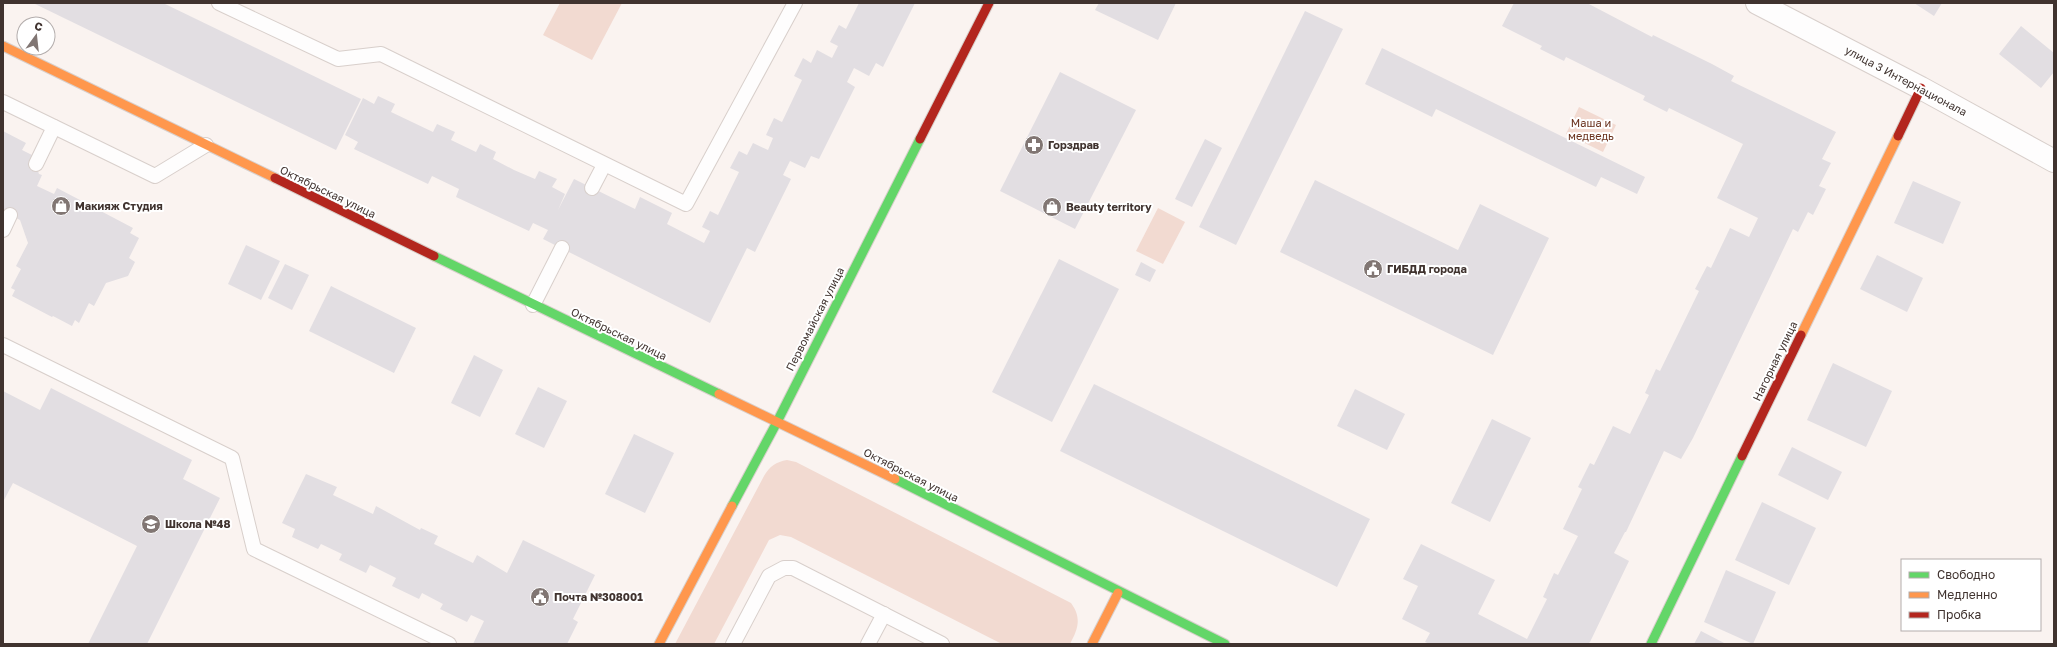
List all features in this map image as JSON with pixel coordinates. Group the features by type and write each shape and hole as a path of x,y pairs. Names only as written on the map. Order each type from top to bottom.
{"street":[{"name":"Первомайская улица","path":"659,644 776,422 989,3"},
{"name":"улица 3 Интернационала","path":"1757,3 1921,88 2054,161"},
{"name":"Октябрьская улица","path":"3,46 776,422 1118,593 1225,644"},
{"name":"Нагорная улица","path":"1650,644 1921,88"},
{"path":"1092,644 1118,593"}],"lane":[{"path":"219,3 338,58 381,54 686,204 795,3"},
{"path":"3,102 155,176 206,145"},
{"path":"36,164 54,127"},
{"path":"592,188 604,165"},
{"path":"3,230 10,215"},
{"path":"533,305 562,248"},
{"path":"3,345 232,458 254,549 449,644"},
{"path":"733,644 769,576 784,568 793,568 801,571 942,644"},
{"path":"868,644 884,614"}],"green space":[{"path":"560,3 622,3 592,60 543,35"},
{"name":"Маша и медведь","path":"1579,107 1616,125 1603,152 1566,134"},
{"path":"1158,208 1185,222 1163,264 1136,251"},
{"path":"787,460 796,462 1071,603 1077,614 1078,624 1070,644 1002,644 791,537 780,535 769,540 714,644 675,644 764,476 774,465"}],"building":[{"path":"33,3 163,3 361,99 336,150"},
{"path":"859,3 915,3 883,67 876,63 869,76 854,68 847,82 855,87 819,159 811,156 805,168 790,161 783,175 791,179 755,252 747,248 710,323 543,239 548,230 533,223 529,231 456,197 459,189 432,176 428,184 354,149 358,142 345,135 363,98 374,104 378,96 395,104 391,112 433,132 437,124 455,132 451,140 476,152 480,144 496,152 493,159 514,170 535,179 539,171 557,179 552,187 565,194 558,210 574,179 635,209 640,197 672,213 667,224 704,243 710,231 702,227 710,211 718,215 739,172 730,168 739,151 747,155 753,143 768,150 773,138 766,135 774,118 782,122 802,80 794,76 803,58 811,63 817,50 832,58 838,46 830,42 839,25 846,29"},
{"path":"1099,3 1176,3 1158,40 1095,10"},
{"path":"1514,3 1587,3 1652,37 1653,35 1712,64 1734,76 1731,81 1836,132 1822,159 1831,163 1819,186 1826,189 1813,215 1808,212 1798,232 1793,229 1693,438 1681,459 1664,451 1626,532 1614,553 1629,561 1590,642 1588,644 1430,644 1425,642 1430,633 1402,619 1418,586 1403,579 1421,544 1495,580 1478,614 1527,639 1547,599 1543,597 1554,573 1558,575 1578,536 1563,529 1582,489 1578,487 1590,463 1594,465 1613,426 1630,434 1649,395 1645,393 1656,369 1660,371 1699,291 1695,289 1707,266 1711,268 1730,228 1749,237 1758,218 1717,198 1743,144 1669,108 1667,112 1643,100 1645,96 1566,57 1564,61 1540,49 1542,46 1502,26"},
{"path":"1914,3 1942,3 1934,16"},
{"path":"1305,11 1343,29 1236,245 1199,227"},
{"path":"2021,26 2054,53 2054,72 2041,88 1999,54"},
{"path":"1382,48 1645,177 1637,194 1601,177 1596,187 1436,109 1432,117 1365,84"},
{"path":"1060,72 1136,110 1075,229 1000,191"},
{"path":"3,131 26,143 22,150 32,155 39,174 42,175 37,186 54,194 57,188 133,228 130,233 139,238 129,258 135,262 128,276 106,283 94,306 89,303 79,323 75,320 72,326 12,296 15,290 11,288 21,269 16,266 28,243 20,220 3,211"},
{"path":"1205,139 1222,148 1192,207 1175,199"},
{"name":"ГИБДД города","path":"1315,180 1458,250 1480,204 1549,238 1493,355 1280,252"},
{"path":"1913,181 1961,202 1943,244 1894,223"},
{"path":"246,245 280,261 261,300 228,284"},
{"path":"1877,255 1923,278 1907,312 1860,289"},
{"path":"1059,259 1119,289 1052,422 992,392"},
{"path":"1141,262 1156,270 1150,282 1135,275"},
{"path":"285,264 309,275 292,310 268,298"},
{"path":"331,286 416,328 394,373 309,331"},
{"path":"474,355 503,370 480,417 451,403"},
{"path":"1833,363 1892,391 1866,447 1807,420"},
{"path":"1094,384 1370,519 1337,587 1060,451"},
{"path":"538,387 567,401 544,448 515,434"},
{"name":"Школа №48","path":"51,388 192,460 183,479 220,498 147,644 88,644 137,546 13,483 3,502 3,391 40,410"},
{"path":"1355,389 1405,414 1387,450 1337,426"},
{"path":"1492,419 1531,438 1490,522 1451,503"},
{"path":"634,434 674,453 645,513 605,494"},
{"path":"1792,447 1842,472 1828,500 1778,475"},
{"path":"306,474 337,487 333,495 373,514 376,506 420,530 421,528 438,536 434,544 473,563 477,555 507,573 523,540 595,575 573,619 578,622 567,644 473,644 484,621 471,615 467,622 440,609 443,604 422,593 419,599 392,586 396,578 370,565 366,573 339,560 342,554 321,544 318,549 292,537 295,529 282,523"},
{"path":"1762,502 1816,528 1789,585 1735,560"},
{"path":"1726,570 1776,592 1753,644 1704,622"},
{"path":"1701,631 1726,644 1694,644"}],"traffic: fast":[{"path":"732,506 777,422 920,139"},
{"path":"434,256 719,394"},
{"path":"1651,644 1742,456"},
{"path":"895,479 1225,644"}],"traffic: slow":[{"path":"3,46 275,178"},
{"path":"1801,335 1898,136"},
{"path":"719,394 895,479"},
{"path":"659,644 732,506"},
{"path":"1092,644 1118,593"}],"traffic: jam":[{"path":"920,139 989,3"},
{"path":"1898,136 1921,88"},
{"path":"275,178 434,256"},
{"path":"1742,456 1801,335"}],"place":[{"name":"Горздрав","path":"1034,145"},
{"name":"Макияж Студия","path":"61,206"},
{"name":"Beauty territory","path":"1052,207"},
{"name":"ГИБДД города","path":"1373,269"},
{"name":"Школа №48","path":"151,524"},
{"name":"Почта №308001","path":"540,597"}]}
